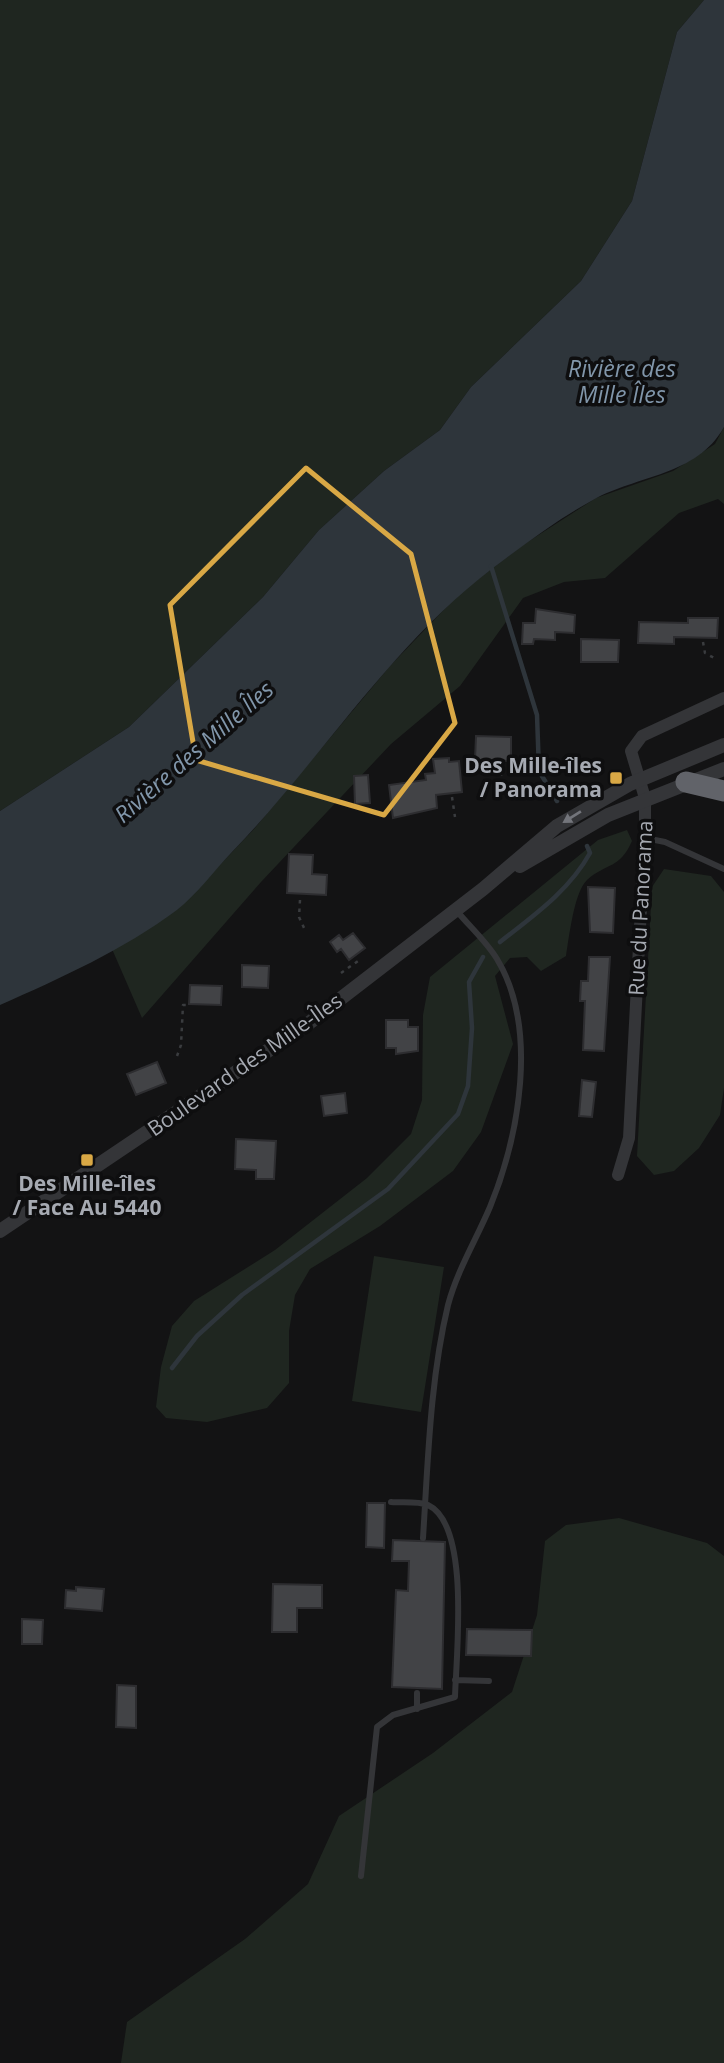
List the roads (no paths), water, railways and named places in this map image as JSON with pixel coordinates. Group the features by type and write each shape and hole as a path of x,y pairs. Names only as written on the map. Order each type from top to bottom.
{"highway":[{"path":"686,782 724,792"}],"street":[{"name":"Rue du Panorama","path":"618,1175 629,1138 645,838 645,798 631,756 637,739 724,698"},
{"name":"Boulevard des Mille-Îles","path":"0,1231 282,1041 456,911 557,826 639,780 724,745"},
{"name":"Boulevard des Mille-Îles","path":"483,889 566,837 645,798 724,769"}],"lane":[{"path":"645,838 665,842 724,869"},
{"path":"423,1538 433,1405 446,1314 457,1280 502,1171 515,1114 519,1075 518,1022 507,982 496,959 456,911"},
{"path":"361,1875 375,1731 387,1718 455,1697 458,1564 442,1519 425,1504 391,1502"},
{"path":"455,1680 489,1681"},
{"path":"417,1693 417,1709"}],"water":[{"name":"Rivière des Mille Îles","path":"704,0 724,0 724,427 698,456 682,465 610,492 567,515 493,568 456,599 421,632 265,817 177,910 113,951 0,1005 0,811 129,727 263,597 319,530 384,471 440,430 471,387 581,281 632,201 677,32"}],"waterway":[{"path":"491,566 537,715 539,771 557,801"},
{"path":"500,942 550,902 572,879 590,853 587,846"},
{"path":"172,1368 197,1336 242,1295 388,1189 458,1114 468,1086 472,1028 469,982 483,957"}],"place":[{"name":"Des Mille-îles / Panorama","path":"616,778"},
{"name":"Des Mille-îles / Face Au 5440","path":"87,1160"}]}
